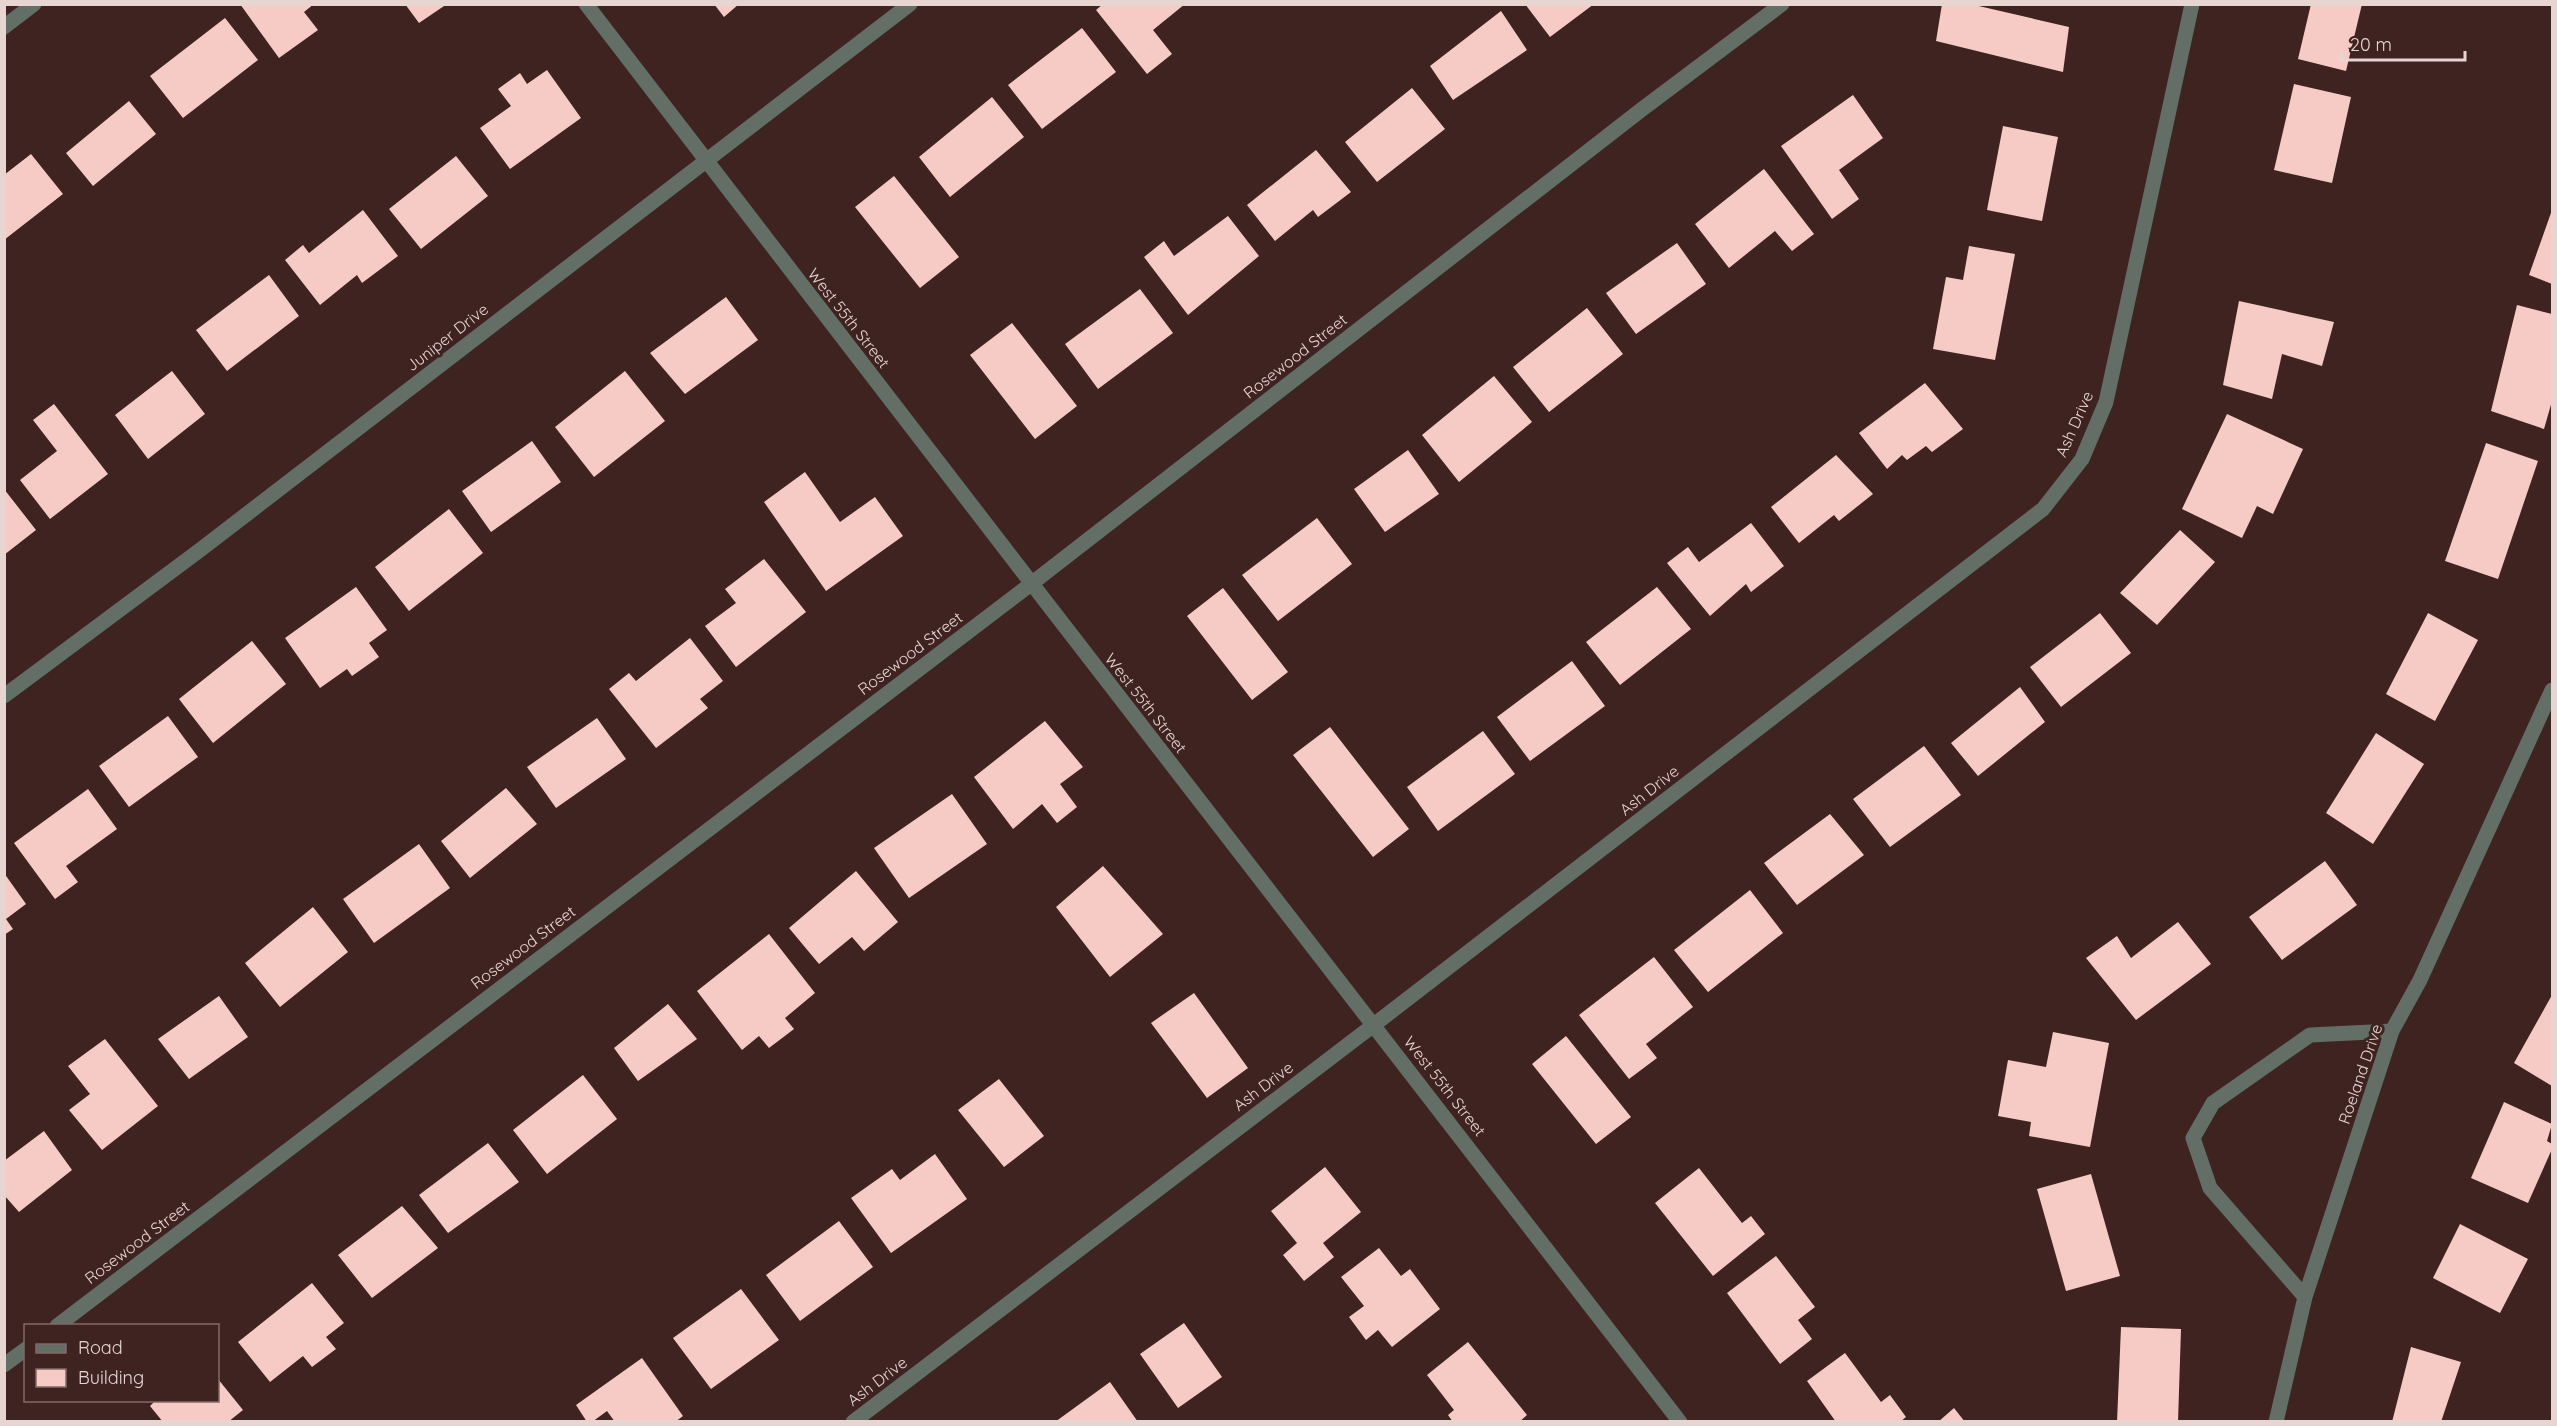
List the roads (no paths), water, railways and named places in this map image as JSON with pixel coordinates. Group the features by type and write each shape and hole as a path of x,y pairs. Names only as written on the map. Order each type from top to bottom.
{"street":[{"path":"4,27 34,4"},
{"name":"West 55th Street","path":"586,4 1031,584 1375,1024 1680,1422"},
{"name":"Juniper Drive","path":"4,696 200,550 910,4"},
{"name":"Rosewood Street","path":"60,1324 1031,584 1641,110 1782,4"},
{"name":"Ash Drive","path":"853,1422 1375,1024 2043,509 2082,459 2106,402 2192,4"},
{"name":"Roeland Drive","path":"2276,1422 2305,1297 2392,1031 2420,981 2553,690"},
{"path":"2305,1297 2210,1188 2193,1137 2213,1103 2310,1035 2392,1031"},
{"path":"4,1365 24,1350"}]}
